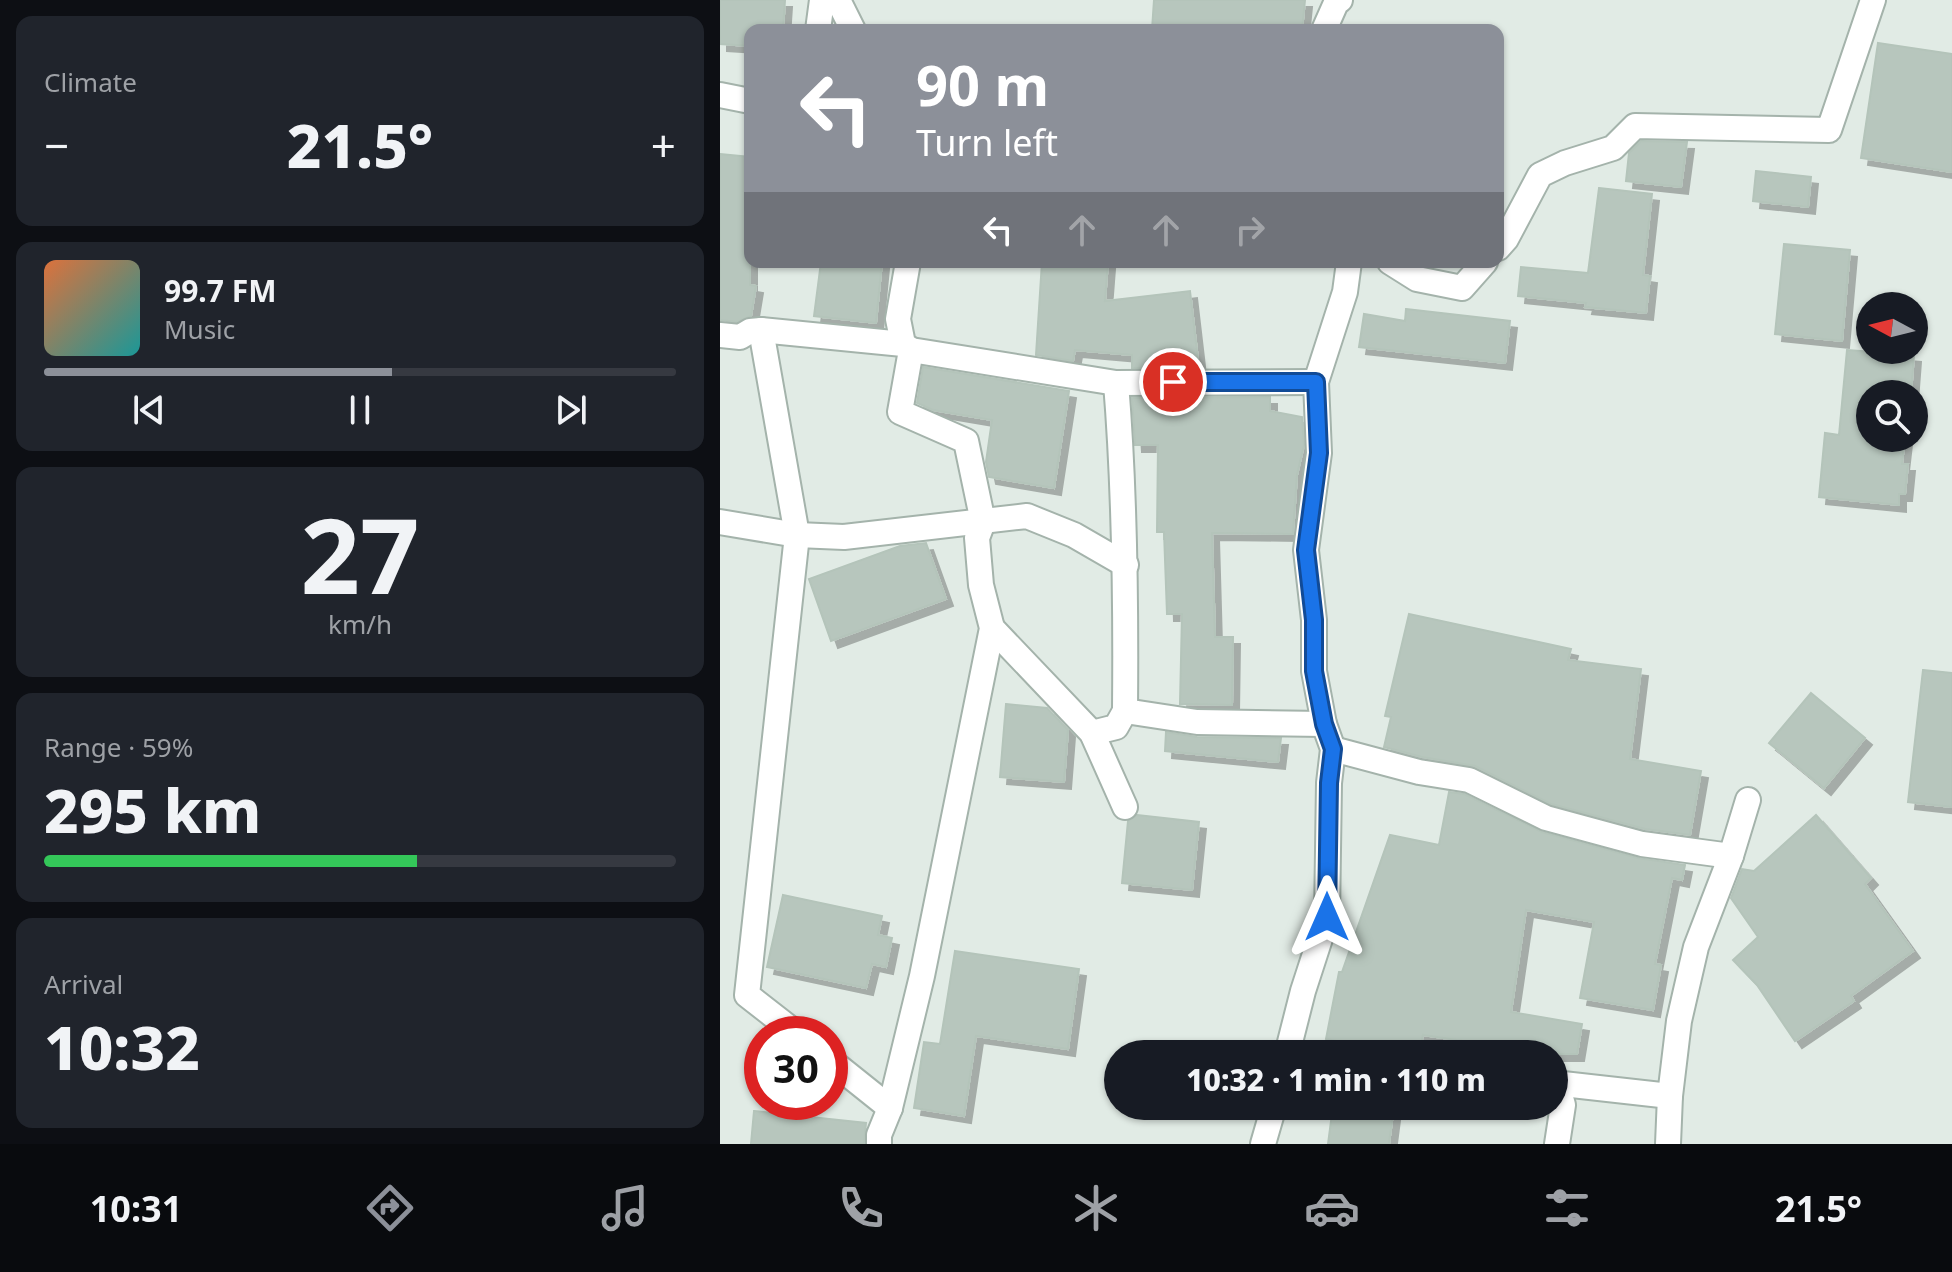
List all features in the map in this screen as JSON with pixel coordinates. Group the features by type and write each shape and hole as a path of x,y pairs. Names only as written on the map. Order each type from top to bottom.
{"street":[{"path":"819,24 822,0"},
{"path":"838,0 850,24"},
{"path":"1319,0 1324,24"},
{"path":"1327,24 1340,0"},
{"path":"1504,241 1540,175 1565,163 1613,148 1635,126 1829,130 1873,0"},
{"path":"720,95 744,100"},
{"path":"879,1144 922,976 992,628 981,585 977,538 983,522 966,441 900,412 907,347 898,319 907,268"},
{"path":"1291,1040 1327,917 1329,783 1333,749 1324,724 1314,671 1314,620 1306,550 1319,453 1316,382 1345,292 1348,268"},
{"path":"1400,268 1417,279 1462,288 1480,268"},
{"path":"761,330 797,535 747,995 774,1016"},
{"path":"720,335 740,337 750,331 761,330 907,347 1116,383 1316,382"},
{"path":"1092,733 1116,727 1125,711 1126,565 1116,383"},
{"path":"720,522 797,535 844,537 1027,516 1074,535 1126,565"},
{"path":"992,628 1092,733 1125,807"},
{"path":"1125,711 1197,722 1324,724"},
{"path":"1333,749 1419,772 1469,780 1546,818 1642,844 1731,856"},
{"path":"1668,1144 1679,1021 1696,947 1731,856 1748,800"},
{"path":"848,1074 890,1108"},
{"path":"1568,1084 1670,1096"},
{"path":"1263,1144 1270,1120"},
{"path":"1557,1144 1561,1120"}],"building":[{"path":"720,0 785,0 783,24 744,24 744,46 720,44"},
{"path":"1154,0 1305,0 1303,24 1152,24"},
{"path":"1878,43 1952,54 1952,172 1861,158"},
{"path":"1641,141 1687,142 1681,187 1626,181 1629,153"},
{"path":"720,154 744,156 744,268 750,268 750,285 756,286 751,316 737,322 720,320"},
{"path":"1756,171 1811,177 1808,207 1753,201"},
{"path":"1599,188 1652,194 1643,275 1650,276 1646,313 1518,296 1521,267 1588,273"},
{"path":"1784,244 1850,250 1842,341 1775,334"},
{"path":"820,268 881,268 876,323 814,316"},
{"path":"1042,268 1108,268 1105,301 1190,291 1199,368 1132,368 1132,355 1075,350 1073,361 1036,355"},
{"path":"1406,309 1510,321 1505,363 1359,347 1364,314 1405,321"},
{"path":"1847,350 1856,351 1856,364 1913,364 1912,380 1856,380 1856,452 1903,452 1902,464 1908,464 1905,494 1899,494 1899,505 1819,497 1825,433 1839,435"},
{"path":"923,367 1069,391 1054,488 989,477 986,462 992,420 933,410 917,403"},
{"path":"1270,397 1270,411 1302,417 1304,445 1297,475 1293,534 1212,533 1215,637 1233,637 1232,705 1180,704 1182,614 1167,614 1164,532 1157,532 1158,445 1135,445 1132,398"},
{"path":"926,543 946,599 831,641 809,579 900,546"},
{"path":"1409,614 1571,649 1568,660 1641,669 1630,759 1701,771 1690,835 1645,829 1551,804 1475,766 1384,747 1391,717 1385,716"},
{"path":"1923,670 1952,673 1952,807 1908,802"},
{"path":"1811,693 1865,738 1824,788 1769,743"},
{"path":"1006,704 1047,708 1068,730 1064,782 1000,777"},
{"path":"1166,732 1197,737 1281,738 1278,762 1165,751"},
{"path":"1449,792 1464,794 1542,832 1638,858 1685,865 1682,880 1672,878 1655,964 1661,965 1653,1010 1580,998 1594,922 1526,910 1511,1012 1582,1024 1577,1054 1568,1054 1568,1040 1456,1040 1423,1035 1422,1040 1326,1039 1339,972 1342,972 1390,835 1439,845"},
{"path":"1137,815 1199,822 1192,890 1122,883 1128,821"},
{"path":"1816,815 1871,878 1865,884 1913,951 1851,996 1854,1001 1795,1041 1757,985 1733,960 1758,937 1731,898 1742,869 1754,871"},
{"path":"783,895 882,916 878,935 892,938 886,967 872,964 866,988 767,967"},
{"path":"955,951 1079,969 1068,1049 976,1036 964,1116 914,1108 924,1042 940,1044"},
{"path":"753,1120 866,1123 864,1144 751,1144"},
{"path":"1331,1120 1392,1120 1389,1144 1328,1144"}],"route":[{"path":"1173,382 1316,382 1319,453 1306,550 1314,620 1314,671 1324,724 1333,749 1327,832 1327,917"}]}
